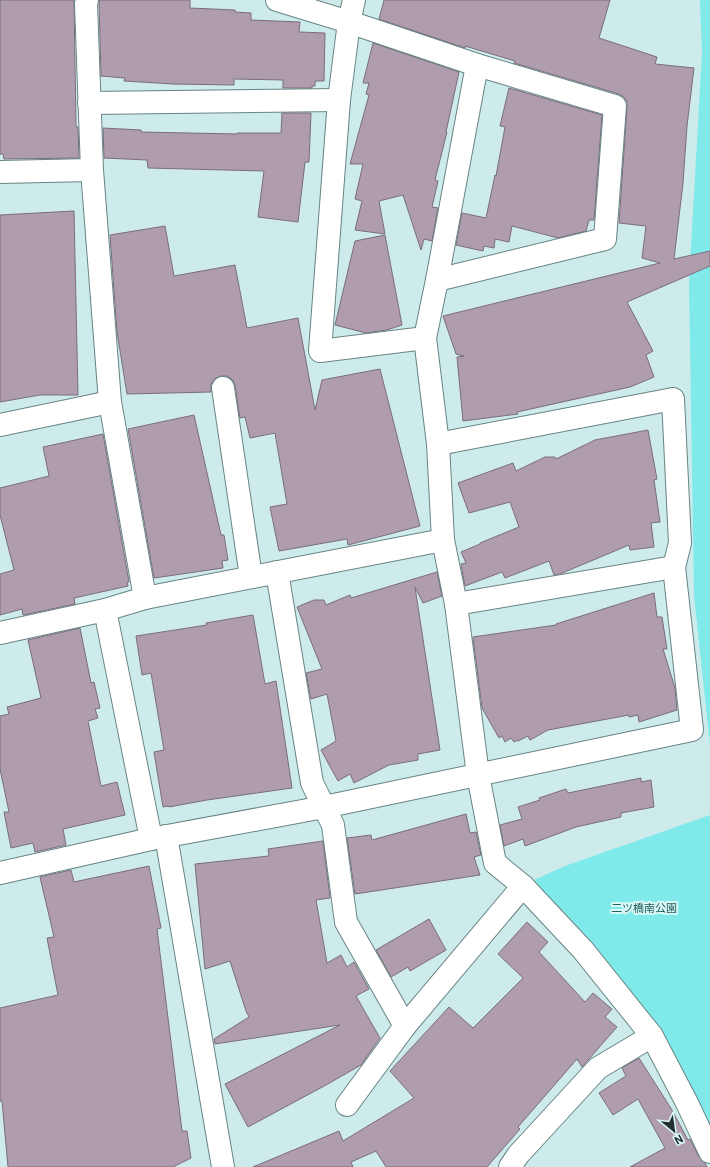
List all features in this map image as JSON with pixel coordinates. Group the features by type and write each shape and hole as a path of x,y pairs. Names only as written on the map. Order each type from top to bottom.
{"street":[{"path":"87,0 92,170 110,402 145,598"},
{"path":"277,0 349,22 477,65 615,106 605,239 438,280"},
{"path":"354,0 349,22 339,100 320,351 425,338"},
{"path":"477,65 438,280 425,338 438,444 443,540 456,604 478,775 495,863 523,886 583,950 652,1036 687,1103 710,1152"},
{"path":"89,103 339,100"},
{"path":"0,172 92,170"},
{"path":"223,388 251,577"},
{"path":"0,874 158,837 324,807 692,730 674,567 680,543 673,399 438,444"},
{"path":"0,425 110,402"},
{"path":"0,633 105,610 145,598 443,540"},
{"path":"456,604 674,567"},
{"path":"277,572 312,783 333,825 346,922 405,1026"},
{"path":"105,610 158,837 223,1167"},
{"path":"347,1105 405,1026 523,886"},
{"path":"510,1167 518,1155 598,1068 652,1036"}],"green space":[{"path":"700,0 710,0 710,745 694,596 689,282 702,53"},
{"name":"二ツ橋南公園","path":"710,815 710,1134 618,980 534,880 565,866"}],"building":[{"path":"0,0 74,0 76,127 78,127 79,158 4,159 3,154 0,154"},
{"path":"99,0 190,0 190,8 235,10 235,12 251,13 251,20 300,22 299,32 325,33 324,81 315,81 315,86 312,86 312,88 283,88 283,80 234,79 234,85 173,84 124,81 125,78 101,76"},
{"path":"384,0 610,0 599,38 657,57 655,64 694,68 674,259 710,251 710,266 627,302 653,351 646,355 654,377 630,387 517,412 518,414 463,421 457,357 464,356 456,354 443,316 660,263 642,258 646,226 619,223 627,107 627,102 624,97 619,94 514,63 515,61 465,46 465,48 379,19"},
{"path":"373,43 459,72 447,132 435,180 438,181 432,207 438,208 432,241 424,239 421,250 403,195 379,201 385,234 355,230 362,201 355,199 363,164 350,164 369,95 366,94 369,83 363,83"},
{"path":"509,88 602,115 594,220 589,220 586,231 558,238 512,226 509,242 495,239 494,248 484,246 483,251 456,245 462,213 486,218 495,175 496,176 505,127 500,126"},
{"path":"282,113 311,113 309,162 305,162 298,222 258,217 264,171 148,168 147,160 104,158 103,128 141,130 141,132 237,134 281,133"},
{"path":"74,211 78,395 40,395 0,402 0,215"},
{"path":"165,226 174,276 235,265 247,328 298,318 315,410 322,380 380,369 420,526 348,545 347,539 279,551 270,507 287,504 275,433 250,438 245,417 240,418 233,380 227,376 216,378 211,384 211,392 127,394 117,332 110,235"},
{"path":"385,235 402,325 387,330 366,333 335,325 355,241"},
{"path":"194,415 221,535 224,535 228,560 222,561 223,568 154,578 128,429"},
{"path":"648,430 657,479 654,480 660,522 651,523 654,547 630,550 629,545 560,574 554,575 549,561 505,578 502,572 465,586 461,564 466,563 461,552 519,527 510,502 469,513 458,483 513,463 516,471 545,457 555,457 556,459 595,440"},
{"path":"103,434 129,582 127,582 128,586 74,598 75,604 23,615 22,609 0,615 0,574 14,570 0,515 0,488 49,476 43,447"},
{"path":"437,572 442,596 423,603 415,587 440,750 418,754 418,760 389,765 354,783 350,774 338,781 321,750 336,741 327,694 311,699 306,673 322,669 297,607 314,600 324,600 326,605 350,595 351,598"},
{"path":"654,593 657,617 662,617 667,649 663,649 675,688 677,710 639,722 638,715 629,717 629,715 548,730 530,740 528,736 514,742 511,738 505,742 502,736 499,738 482,708 473,637 556,625"},
{"path":"253,615 265,684 276,681 292,788 163,807 154,752 164,750 151,673 142,675 136,636 207,625 206,623"},
{"path":"80,628 91,683 94,682 100,708 95,709 98,718 88,721 101,786 117,782 125,815 63,829 66,845 35,852 33,843 11,848 4,812 9,812 0,769 0,716 9,714 7,707 41,698 28,640"},
{"path":"641,778 641,782 651,780 654,807 621,813 621,817 576,827 525,846 523,839 504,846 500,825 522,819 518,807 566,789 568,793"},
{"path":"466,814 470,833 476,832 481,855 474,857 480,875 355,894 347,838 371,835 372,840"},
{"path":"323,841 330,898 316,900 327,963 341,955 347,967 354,962 369,989 356,996 380,1038 361,1065 248,1127 225,1084 340,1025 215,1044 214,1039 249,1017 230,961 205,969 195,864 269,856 268,849"},
{"path":"149,866 161,928 157,929 182,1131 187,1131 191,1158 173,1167 8,1167 2,1101 0,1101 0,1008 58,995 47,938 54,937 40,877 71,870 74,882"},
{"path":"429,919 446,950 410,971 408,967 391,977 376,950"},
{"path":"527,922 548,942 539,952 585,1002 593,993 612,1009 605,1017 617,1027 582,1067 577,1059 518,1127 520,1129 487,1167 386,1167 376,1151 351,1162 353,1167 253,1167 339,1131 343,1141 414,1098 390,1071 449,1007 473,1028 523,978 498,954"},
{"path":"639,1058 672,1110 688,1140 690,1139 699,1157 707,1167 630,1167 665,1148 638,1099 613,1115 599,1093 626,1076 622,1068"}]}
